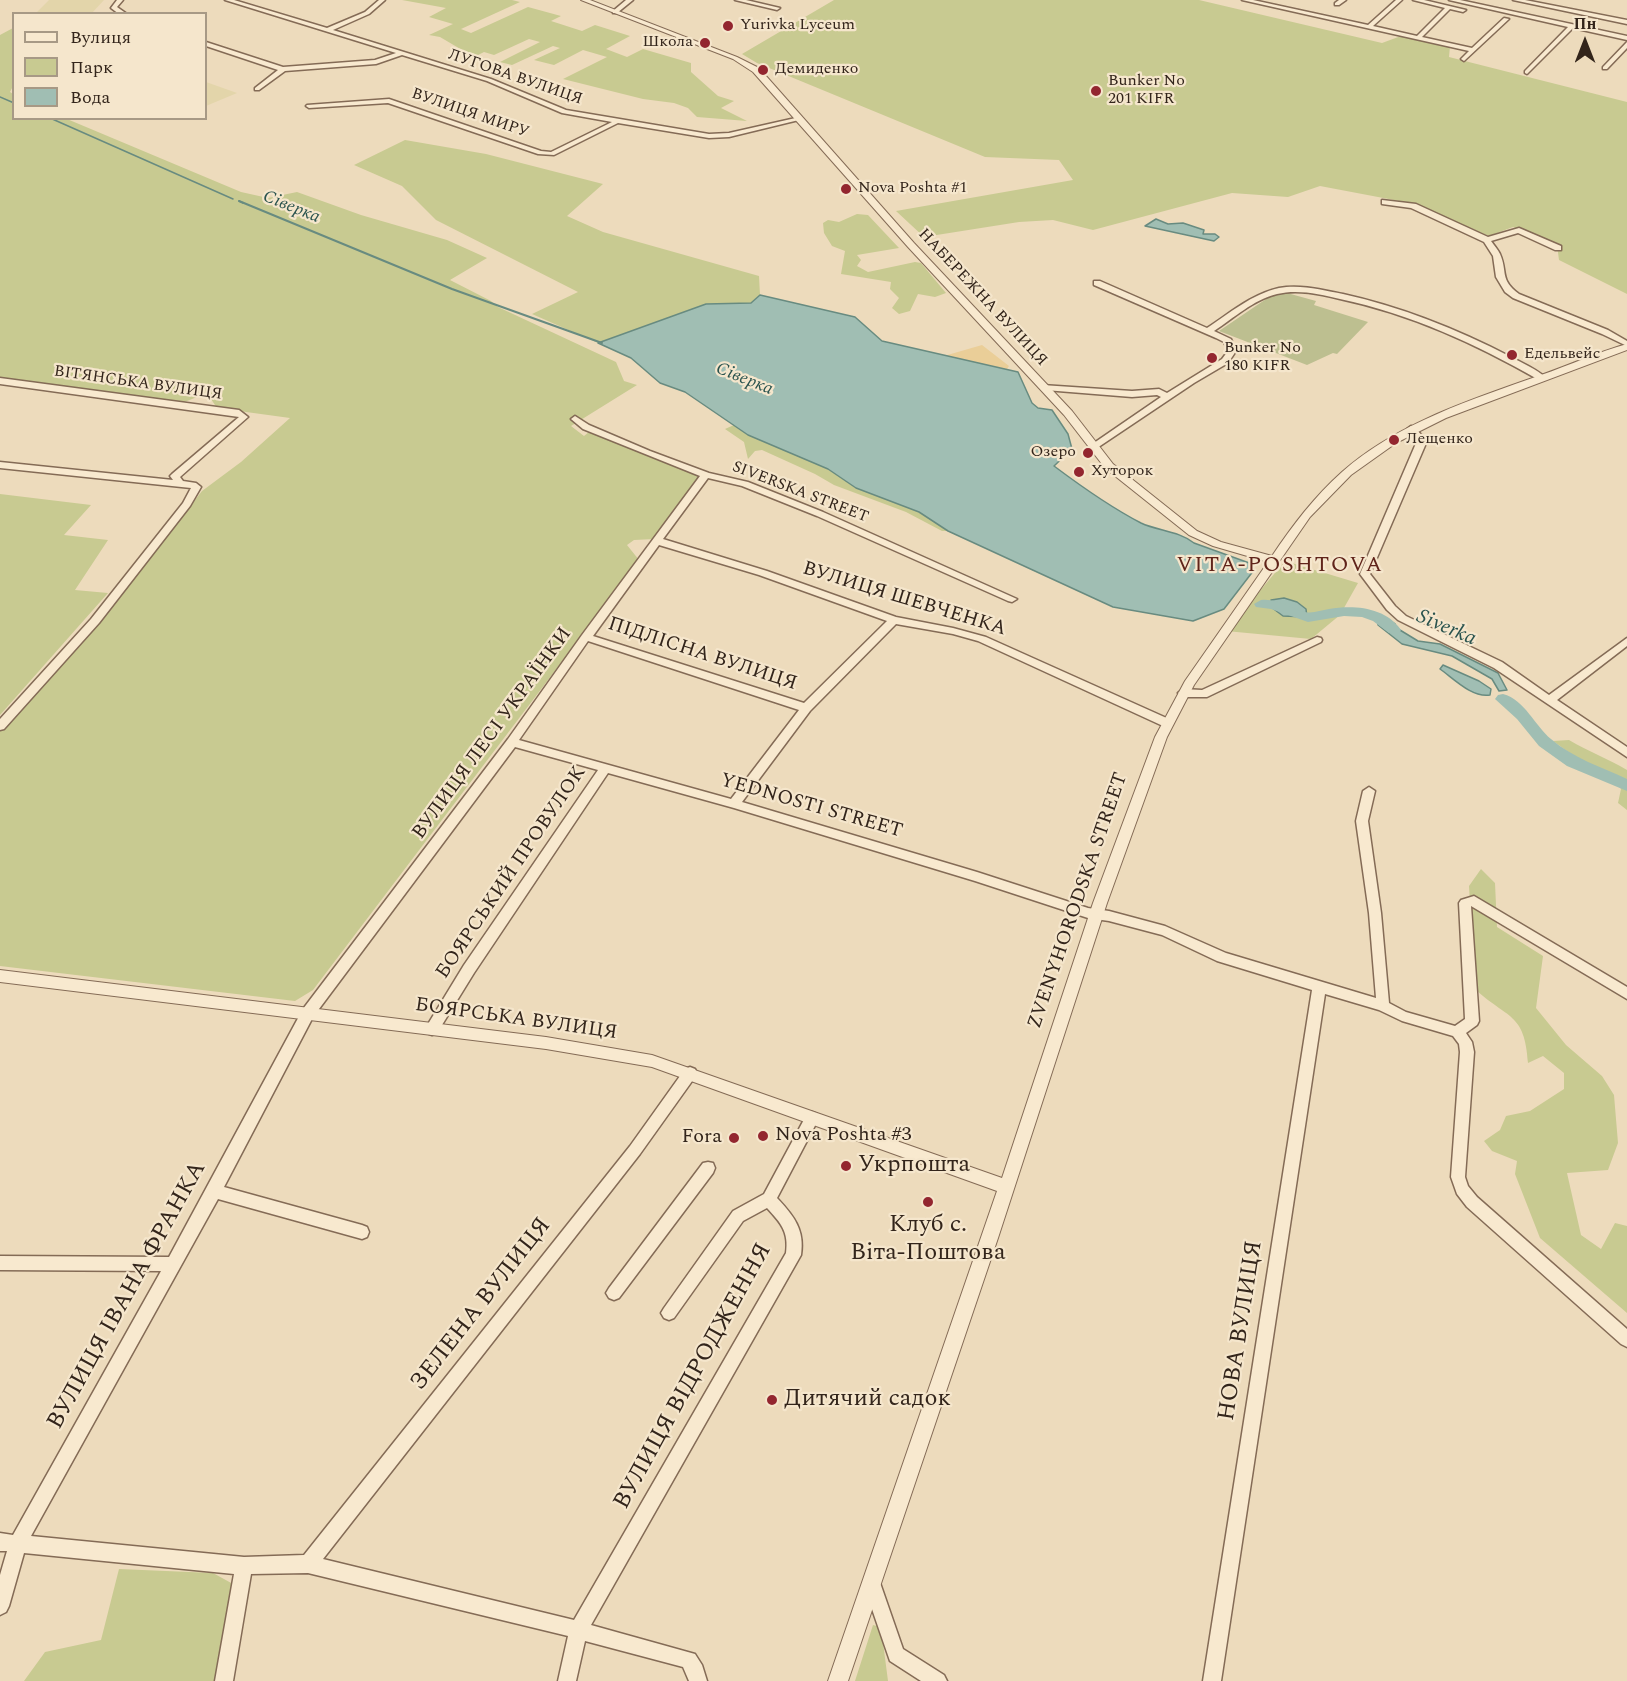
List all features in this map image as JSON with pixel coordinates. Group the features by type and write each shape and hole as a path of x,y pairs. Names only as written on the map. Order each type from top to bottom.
{"street":[{"path":"120,0 113,7 121,12"},
{"name":"ЛУГОВА ВУЛИЦЯ","path":"228,0 489,80 564,112 615,123 699,136 718,136 800,119"},
{"path":"326,31 367,13 382,0"},
{"path":"584,0 735,58 756,70 800,119"},
{"path":"615,12 630,0"},
{"path":"738,0 777,8"},
{"path":"1245,0 1473,50"},
{"path":"1279,7 1288,0"},
{"path":"1369,27 1399,0"},
{"path":"1416,0 1506,19 1627,38"},
{"path":"1452,0 1569,29"},
{"path":"1515,0 1627,22"},
{"path":"1418,38 1449,7"},
{"path":"1464,58 1506,19"},
{"path":"1527,72 1569,29"},
{"path":"207,44 283,69 376,62 400,54"},
{"path":"1605,68 1627,44"},
{"path":"257,88 283,69"},
{"name":"ВУЛИЦЯ МИРУ","path":"309,106 389,101 540,153 552,154 615,123"},
{"name":"НАБЕРЕЖНА ВУЛИЦЯ","path":"800,119 897,230 1045,387 1109,466 1181,525 1217,544 1275,560"},
{"path":"1385,202 1413,206 1487,240 1519,230 1558,248"},
{"name":"ZVENYHORODSKA STREET","path":"1487,240 1497,256 1500,277 1507,289 1516,296 1605,332 1627,345"},
{"path":"1094,447 1167,397 1226,361 1231,355 1232,347 1228,341 1208,331 1096,283"},
{"path":"1208,331 1269,293 1293,289 1314,291 1378,304 1407,314 1468,339 1542,378"},
{"name":"ZVENYHORODSKA STREET","path":"838,1681 1007,1187 1096,914 1167,723 1184,693 1306,515 1337,480 1363,458 1411,429 1627,345"},
{"name":"ВІТЯНСЬКА ВУЛИЦЯ","path":"0,381 239,413 244,417 175,476 180,484"},
{"name":"НАБЕРЕЖНА ВУЛИЦЯ","path":"1045,387 1132,394 1159,392 1167,397"},
{"name":"SIVERSKA STREET","path":"575,419 586,427 647,453 706,475 745,484 820,514 1012,599"},
{"path":"1411,429 1422,441 1365,574 1391,608 1402,618 1498,665 1627,753"},
{"path":"0,465 196,487 196,491 187,504 95,621 0,726"},
{"name":"ВУЛИЦЯ ЛЕСІ УКРАЇНКИ","path":"308,1013 512,742 586,637 706,475"},
{"name":"ВУЛИЦЯ ШЕВЧЕНКА","path":"658,541 762,573 894,620 982,639 1167,723"},
{"path":"734,804 806,708 894,620"},
{"name":"ПІДЛІСНА ВУЛИЦЯ","path":"586,637 806,708"},
{"path":"1184,693 1203,694 1317,640"},
{"path":"1550,700 1627,641"},
{"name":"YEDNOSTI STREET","path":"512,742 734,804 1096,914"},
{"name":"БОЯРСЬКИЙ ПРОВУЛОК","path":"432,1029 469,969 605,768"},
{"path":"1369,791 1362,821 1375,913 1383,1006"},
{"path":"1457,1032 1472,1021 1465,903 1474,901 1627,994"},
{"path":"1096,914 1165,931 1222,957 1383,1006 1402,1016 1457,1032 1465,1042 1467,1052 1458,1177 1462,1189 1472,1202 1627,1340"},
{"name":"БОЯРСЬКА ВУЛИЦЯ","path":"0,976 546,1043 628,1056 690,1073 1007,1187"},
{"name":"НОВА ВУЛИЦЯ","path":"1212,1681 1319,988"},
{"name":"ВУЛИЦЯ ІВАНА ФРАНКА","path":"0,1606 18,1543 214,1191 308,1013"},
{"name":"ЗЕЛЕНА ВУЛИЦЯ","path":"308,1564 635,1150 690,1073"},
{"path":"669,1313 738,1216 769,1199 812,1118"},
{"path":"614,1293 708,1168"},
{"path":"214,1191 362,1232"},
{"name":"ВУЛИЦЯ ВІДРОДЖЕННЯ","path":"578,1630 793,1255 796,1237 794,1229 769,1199"},
{"path":"0,1263 172,1264"},
{"path":"0,1542 244,1566 308,1564 578,1630 689,1660 696,1671 698,1681"},
{"path":"225,1681 244,1566"},
{"path":"872,1583 896,1655 938,1681"},
{"path":"567,1681 578,1630"}],"shaded area":[{"path":"49,0 104,0 93,12 37,12"},
{"path":"207,82 237,93 207,106"}],"green space":[{"path":"402,0 512,0 520,2 461,29 471,33 528,7 561,16 551,21 582,31 595,25 630,36 606,49 627,57 643,49 691,63 691,72 718,96 734,101 721,108 747,121 697,117 688,108 674,103 643,99 563,79 607,57 583,50 554,65 534,60 560,48 553,46 512,65 500,62 540,42 529,39 494,55 484,52 474,57 440,37 429,35 453,24 429,17 446,8"},
{"path":"834,0 1199,0 1382,43 1401,36 1450,46 1449,57 1627,102 1627,294 1559,260 1557,245 1513,227 1489,236 1415,204 1320,186 1288,197 1232,193 1093,230 1053,220 1019,222 924,237 896,211 1073,180 1059,160 985,157 757,63 742,54"},
{"path":"12,29 12,88 10,92 12,93 12,120 69,120 241,192 268,198 297,192 361,215 447,240 487,258 450,280 498,307 616,362 624,381 637,385 571,426 584,436 589,432 696,471 703,480 655,539 634,540 627,545 639,560 313,990 295,1001 0,966 0,724 132,581 202,491 241,462 290,418 217,408 207,393 182,403 0,380 0,35"},
{"path":"405,140 486,154 603,184 567,216 603,232 759,276 760,295 751,303 706,304 598,343 532,314 578,292 436,220 402,186 354,165"},
{"path":"857,214 868,215 899,248 857,255 861,260 857,266 868,272 915,262 921,263 946,293 935,297 918,294 910,311 899,314 892,308 899,298 890,289 891,282 841,274 845,251 832,246 824,233 823,223 828,220 839,222"},
{"path":"1287,293 1316,301 1314,305 1368,322 1337,354 1333,353 1307,365 1219,331 1272,295"},
{"path":"734,425 748,435 828,469 856,488 919,512 948,531 942,531 906,512 834,485 762,450 755,451 748,459 744,442 725,429"},
{"path":"0,494 91,505 64,535 108,540 75,590 108,593 0,715"},
{"path":"1285,561 1358,583 1340,615 1311,639 1226,631"},
{"path":"1569,740 1627,770 1627,810 1618,803 1621,789 1611,774 1581,761 1553,741"},
{"path":"1481,869 1495,883 1497,927 1543,956 1536,1008 1566,1045 1602,1076 1614,1095 1618,1143 1608,1170 1567,1173 1581,1235 1601,1249 1615,1223 1627,1226 1627,1313 1540,1238 1515,1174 1517,1161 1492,1151 1484,1141 1500,1130 1506,1116 1530,1111 1564,1089 1564,1073 1543,1056 1528,1063 1523,1034 1518,1025 1475,989 1469,886"},
{"path":"119,1569 213,1573 233,1584 217,1681 24,1681 45,1652 101,1640"},
{"path":"873,1625 881,1627 888,1681 855,1681"}],"sand":[{"path":"982,345 1009,366 1007,369 944,356"}],"water":[{"path":"1156,219 1168,224 1183,223 1204,230 1203,234 1215,234 1219,237 1214,241 1145,226"},
{"path":"760,295 855,317 882,341 1018,372 1032,403 1038,408 1052,410 1068,434 1072,449 1054,466 1096,496 1141,523 1182,536 1194,543 1252,564 1254,570 1224,609 1193,621 1113,607 948,531 919,512 856,488 828,469 748,435 685,392 660,383 631,358 598,343 706,304 751,303"},
{"path":"1284,598 1297,602 1306,609 1307,617 1283,616 1271,607 1271,600"},
{"path":"1381,615 1418,641 1440,644 1498,673 1507,690 1499,691 1492,679 1452,656 1402,644 1378,625 1377,616"},
{"path":"1443,665 1479,681 1491,689 1490,695 1470,691 1440,669"}],"waterway":[{"name":"Сіверка","path":"0,97 12,102"},
{"name":"Сіверка","path":"55,120 233,199"},
{"name":"Сіверка","path":"243,203 239,201 452,289 602,343"},
{"name":"Siverka","path":"1261,604 1273,604 1308,617 1344,612 1362,613 1378,618 1394,630"},
{"name":"Siverka","path":"1503,699 1522,715 1544,742 1573,762 1627,785"}],"place":[{"name":"Yurivka Lyceum","path":"728,26"},
{"name":"Школа","path":"705,43"},
{"name":"Демиденко","path":"763,70"},
{"name":"Bunker No 201 KIFR","path":"1096,91"},
{"name":"Nova Poshta #1","path":"846,189"},
{"name":"Едельвейс","path":"1512,355"},
{"name":"Bunker No 180 KIFR","path":"1212,358"},
{"name":"Лещенко","path":"1394,440"},
{"name":"Озеро","path":"1088,453"},
{"name":"Хуторок","path":"1079,472"},
{"name":"Nova Poshta #3","path":"763,1136"},
{"name":"Fora","path":"734,1138"},
{"name":"Укрпошта","path":"846,1166"},
{"name":"Клуб с. Віта-Поштова","path":"928,1202"},
{"name":"Дитячий садок","path":"772,1400"}],"district":[{"name":"VITA-POSHTOVA","path":"1280,567"}]}
